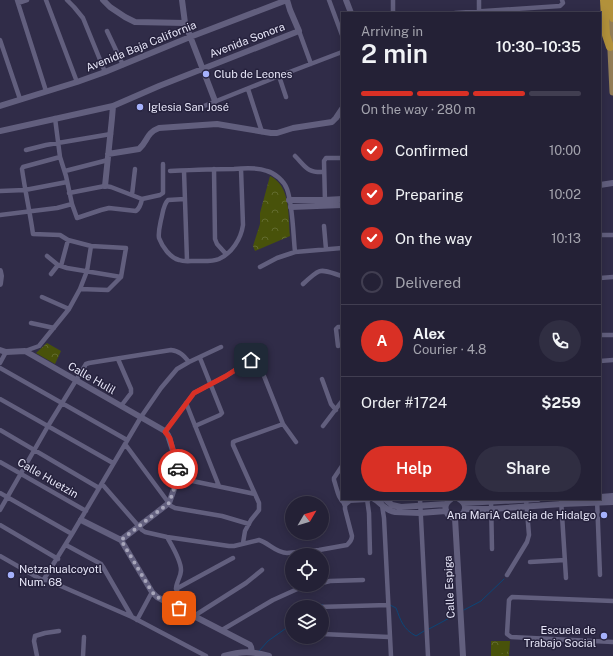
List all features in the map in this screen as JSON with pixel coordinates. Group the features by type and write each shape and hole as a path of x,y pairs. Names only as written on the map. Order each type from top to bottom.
{"highway":[{"path":"604,0 606,36 610,47"},
{"path":"611,19 612,0"}],"main road":[{"path":"608,0 611,19 610,47 613,92"}],"street":[{"path":"27,0 17,1 46,91"},
{"path":"46,0 77,82"},
{"path":"66,0 83,18 105,72"},
{"path":"104,0 110,7 124,17 135,22 185,23"},
{"path":"182,0 185,23 215,101"},
{"path":"287,0 311,64"},
{"name":"Avenida Baja California","path":"1,106 105,72 190,37 287,0"},
{"path":"329,0 341,32"},
{"path":"346,0 351,12"},
{"path":"393,0 393,12"},
{"path":"479,0 479,12 560,6 563,3 562,0"},
{"path":"108,31 123,65"},
{"name":"Avenida Sonora","path":"202,68 299,31"},
{"path":"0,40 20,99"},
{"path":"194,110 341,52"},
{"path":"0,131 113,106 202,68"},
{"path":"279,76 286,97"},
{"path":"248,88 262,132"},
{"path":"106,186 113,106"},
{"path":"65,171 139,149 143,146 151,132 159,128 217,124 262,132 277,133 293,128 332,122 341,110"},
{"path":"55,118 60,157 77,218 109,208 136,211 141,205 142,199"},
{"path":"26,150 111,134"},
{"path":"295,156 310,171 324,172"},
{"path":"60,157 23,167 22,170 33,234 60,235 68,240 91,246 126,248 121,277 108,290 80,289"},
{"path":"325,203 324,161 326,158 341,158"},
{"path":"69,192 106,186 142,199 160,195 164,193 163,164"},
{"path":"132,195 135,169"},
{"path":"214,169 215,239 216,244 226,254"},
{"path":"184,198 168,200 164,204 159,238 171,256 179,260 204,261 218,259 234,246 242,233 241,169"},
{"path":"170,171 256,169 268,171 276,175 286,188 290,203 295,252"},
{"path":"184,171 187,260"},
{"path":"0,190 25,190 67,182"},
{"path":"601,185 613,183"},
{"path":"325,203 341,199"},
{"path":"290,203 325,203 341,205"},
{"path":"0,215 57,208 72,204"},
{"path":"324,226 326,249"},
{"path":"601,235 613,235"},
{"path":"51,274 60,266 68,240"},
{"path":"0,363 3,351 25,351 40,346 69,309 80,289 87,271 91,246"},
{"path":"260,267 277,258 295,252 341,248"},
{"path":"47,256 60,266 67,268 121,277"},
{"path":"303,284 315,272 323,270 341,276"},
{"path":"0,271 0,284"},
{"path":"601,278 613,277"},
{"path":"42,297 69,309"},
{"path":"31,323 54,328"},
{"path":"338,346 336,329 341,327"},
{"path":"601,336 613,335"},
{"path":"44,579 58,559 141,417 161,388 174,372 189,362 221,347"},
{"path":"0,510 85,365 89,363 171,350 181,353 189,362"},
{"name":"Calle Hulil","path":"25,351 165,432"},
{"path":"195,426 221,414 200,358"},
{"path":"118,359 131,389 131,393 121,406"},
{"path":"121,540 169,503 178,478 178,466 170,438 165,432 186,403 197,391 210,385 251,360 255,359 258,361 282,424 296,442"},
{"path":"601,361 613,360"},
{"path":"0,368 62,403 126,442 171,506 222,516 249,524"},
{"path":"322,379 331,404 336,410"},
{"path":"0,399 113,463"},
{"path":"323,426 341,402"},
{"path":"186,403 219,486"},
{"path":"243,543 245,533 249,524 259,510 260,503 233,445 233,442 282,424"},
{"path":"0,430 100,486 145,532 167,537 229,546 260,540 282,553 319,550 346,545 350,542 352,536 345,504 341,500"},
{"name":"Calle Huetzin","path":"0,462 86,511"},
{"path":"341,468 334,478 341,500"},
{"path":"178,478 255,494"},
{"path":"0,493 72,534"},
{"path":"601,499 613,496"},
{"path":"345,504 350,500"},
{"path":"367,500 370,552"},
{"path":"450,500 446,508 448,515 455,518 461,515 462,504 598,500 613,502"},
{"path":"598,500 600,575"},
{"path":"383,501 397,507 420,502 446,508"},
{"path":"383,501 391,512"},
{"path":"383,501 391,656"},
{"path":"561,501 566,578"},
{"path":"420,502 428,656"},
{"path":"507,575 527,542 529,535 527,502"},
{"path":"491,503 492,549"},
{"path":"384,518 391,512 420,513 446,508"},
{"name":"Calle Espiga","path":"455,518 463,656"},
{"path":"81,520 121,540 152,592 157,597 250,645 253,652"},
{"path":"0,525 58,559"},
{"path":"167,537 180,564 181,571 176,589 192,615"},
{"path":"66,545 101,564 135,619"},
{"path":"0,556 42,580 47,580 135,619 206,656"},
{"path":"176,589 234,558"},
{"path":"530,562 565,560"},
{"path":"192,615 246,583 262,570"},
{"path":"329,581 363,580"},
{"path":"135,619 152,592"},
{"path":"222,630 273,600 291,592"},
{"path":"613,601 512,597 509,600 507,634 511,637 613,642"},
{"path":"329,607 388,605"},
{"path":"37,656 34,641 35,636 59,631"},
{"path":"329,634 389,637"},
{"path":"83,656 84,637"},
{"path":"224,656 235,653 253,652 266,655"}],"green space":[{"path":"270,176 282,187 285,194 290,236 255,251 253,246 260,224 260,213"},
{"path":"47,343 61,351 55,364 36,353"},
{"path":"491,641 510,641 509,656 491,656"},
{"path":"493,645 507,645 507,653 493,653"}],"waterway":[{"path":"464,610 481,601 504,579"},
{"path":"390,605 396,608 399,617 408,630 416,636 424,631"},
{"path":"429,629 455,615"},
{"path":"259,651 268,641 285,629"}],"way so far":[{"path":"178,469 178,478 169,503 121,540 152,592 157,597 179,608"}],"place":[{"name":"Club de Leones","path":"206,74"},
{"name":"Iglesia San José","path":"140,107"},
{"name":"Ana MariA Calleja de Hidalgo","path":"604,515"},
{"name":"Netzahualcoyotl Num. 68","path":"11,575"},
{"name":"Escuela de Trabajo Social","path":"604,636"}],"route":[{"path":"178,469 170,438 165,432 194,393 226,376 251,360"}]}
